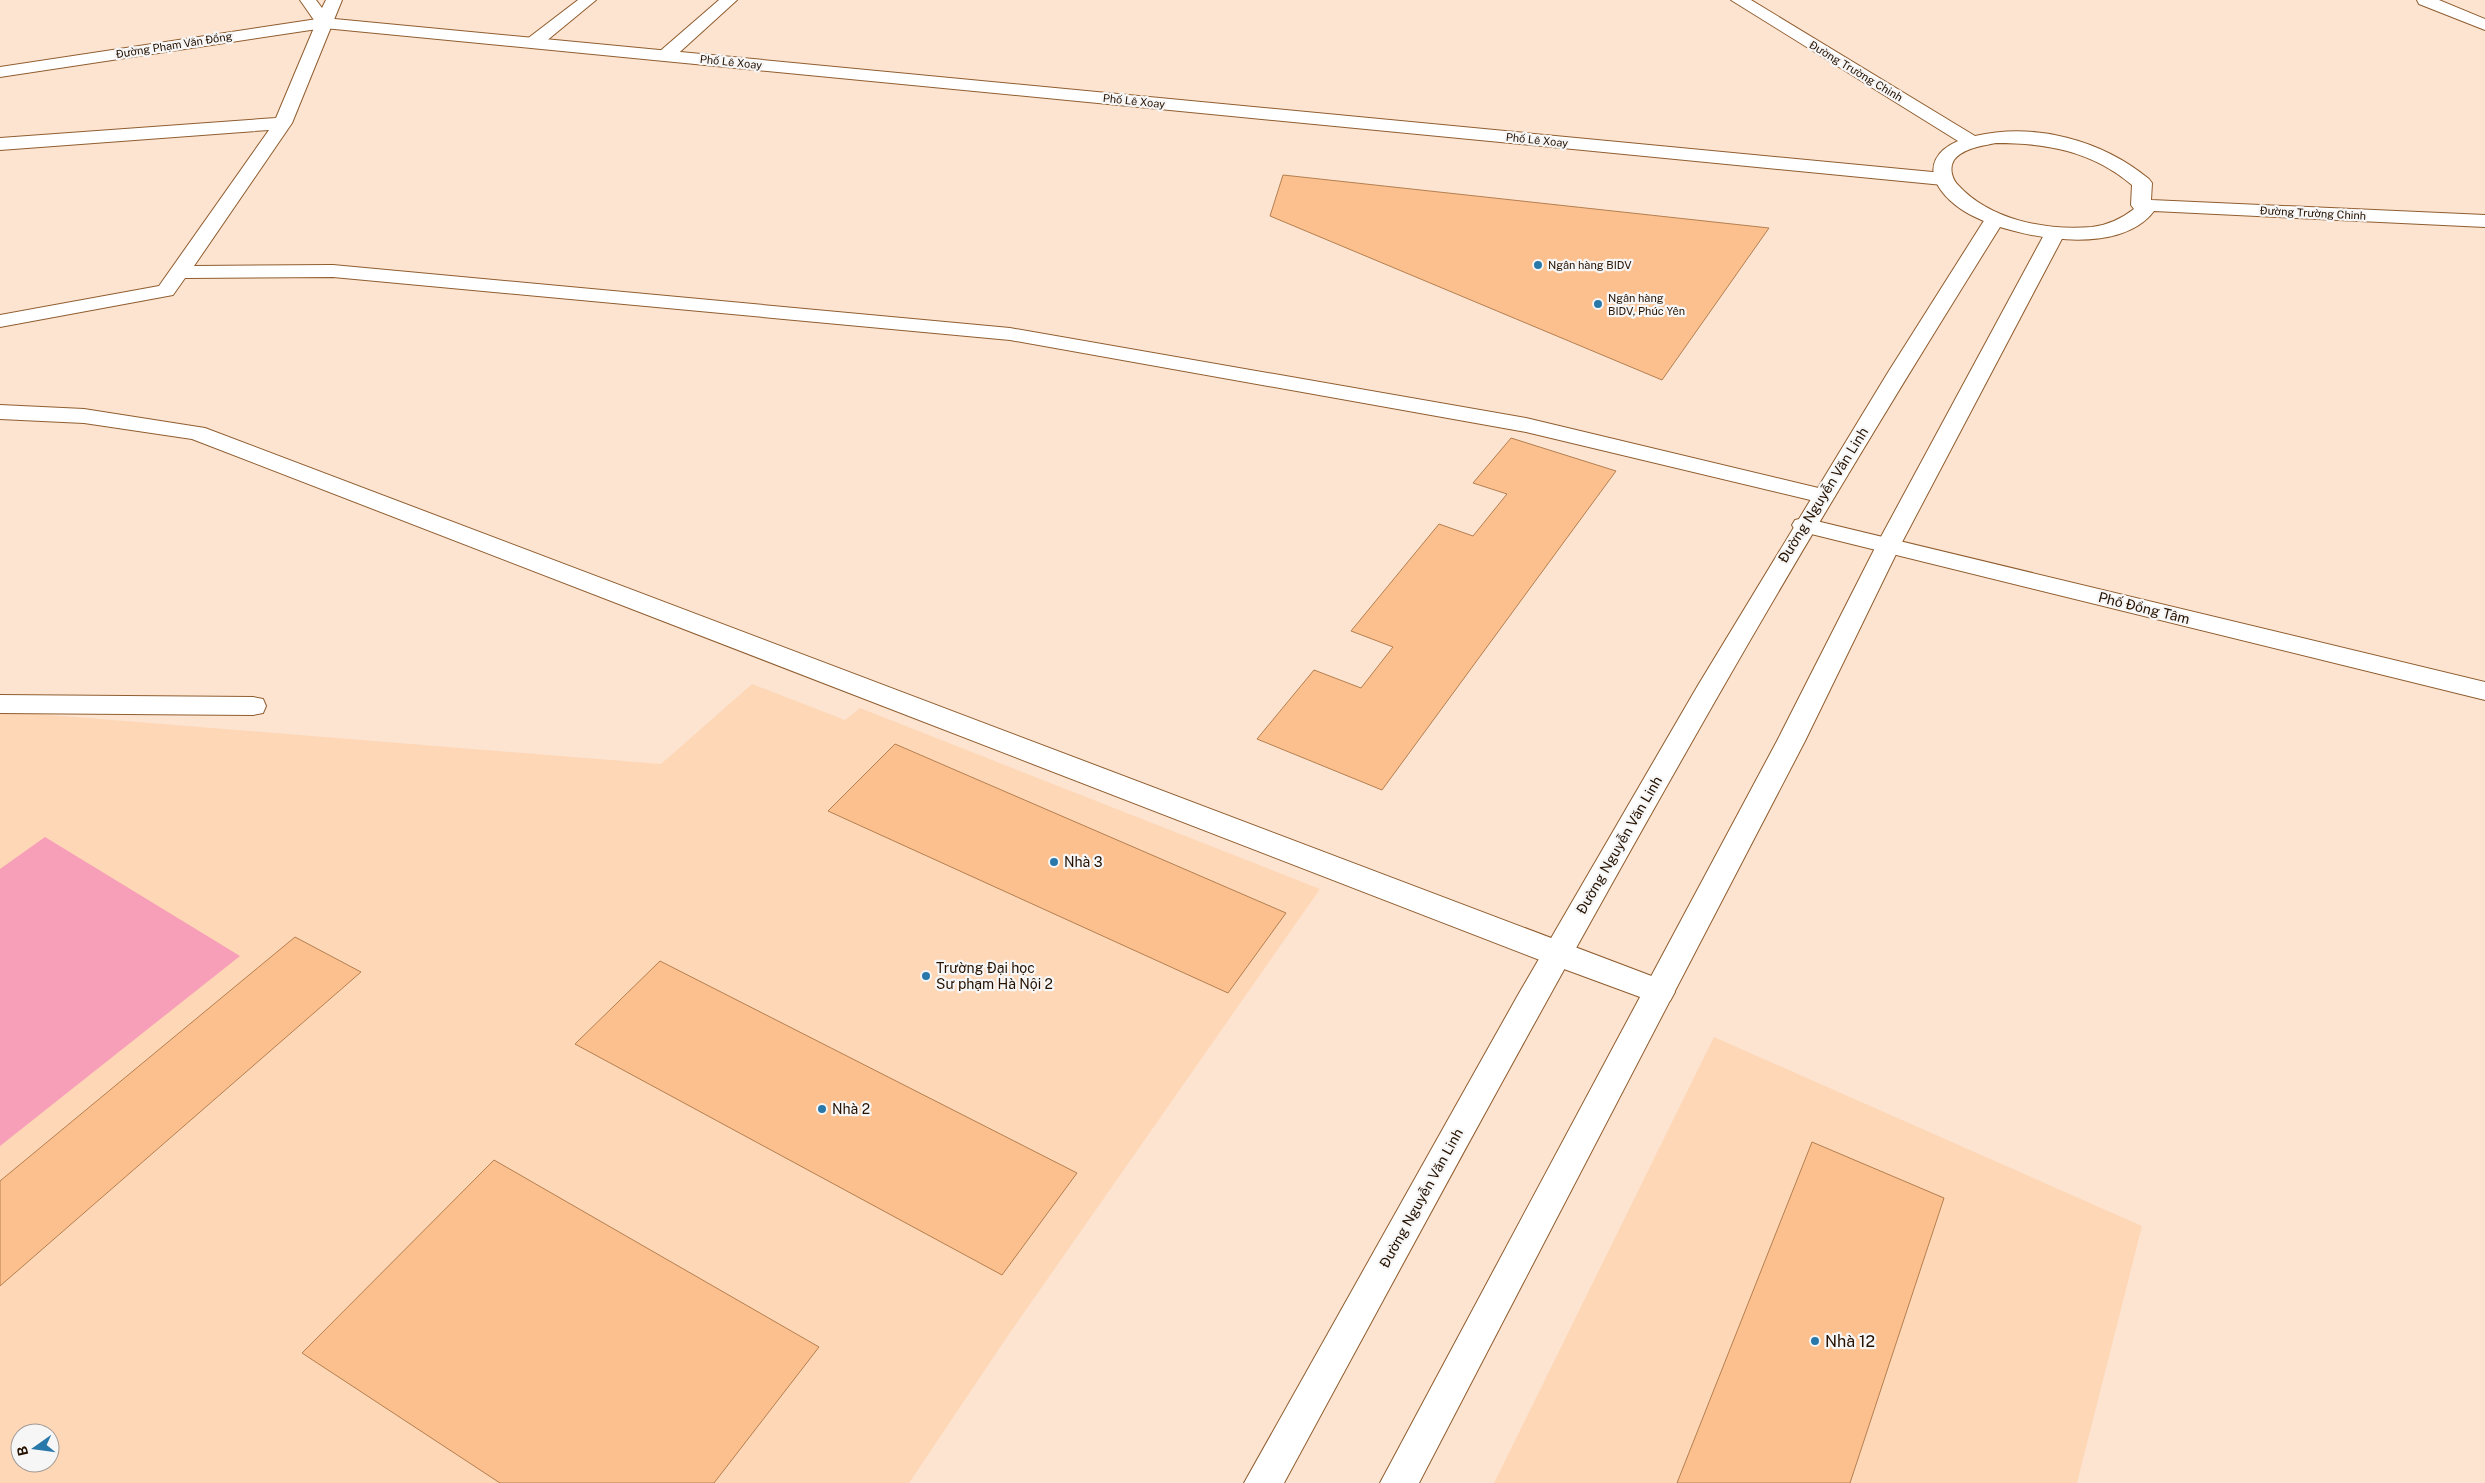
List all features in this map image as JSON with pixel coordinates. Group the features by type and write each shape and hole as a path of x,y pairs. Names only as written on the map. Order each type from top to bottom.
{"street":[{"path":"308,0 324,23"},
{"path":"0,321 166,291 283,123 334,0"},
{"path":"533,43 588,0"},
{"path":"665,56 729,0"},
{"name":"Đường Trường Chinh","path":"1739,0 1972,142"},
{"path":"2425,0 2485,25"},
{"name":"Phố Lê Xoay","path":"324,23 1943,179"},
{"name":"Đường Phạm Văn Đồng","path":"0,72 324,23"},
{"path":"0,144 283,123"},
{"path":"1996,137 2023,137 2082,147 2107,156 2128,169 2142,183 2141,205 2145,210 2132,222 2112,230 2085,233 2054,233 2021,227 1995,219 1970,207 1953,193 1943,179 1942,168 1946,157 1972,142 1996,137"},
{"name":"Đường Trường Chinh","path":"2141,205 2485,221"},
{"name":"Đường Nguyễn Văn Linh","path":"1263,1483 1556,954 1804,525 1995,219"},
{"path":"1399,1483 1791,741 1888,546 2054,233"},
{"path":"179,272 333,271 1010,334 1526,424 1823,496"},
{"path":"0,412 84,416 197,433 1659,992"},
{"name":"Phố Đồng Tâm","path":"1804,525 2485,691"},
{"path":"0,704 253,706"}],"shaded area":[{"path":"752,684 845,720 860,708 1320,889 1007,1337 909,1483 0,1483 0,711 661,764"},
{"path":"45,837 240,956 0,1146 0,869"},
{"path":"1714,1037 2142,1226 2077,1483 1494,1483"}],"building":[{"name":"Ngân hàng BIDV, Phúc Yên","path":"1283,175 1769,228 1662,380 1270,216"},
{"path":"1511,438 1616,471 1382,790 1257,739 1314,670 1361,688 1393,647 1351,631 1439,524 1473,536 1507,494 1473,483"},
{"name":"Nhà 3","path":"895,744 1286,913 1228,993 828,811"},
{"path":"295,937 361,972 0,1286 0,1181"},
{"name":"Nhà 2","path":"660,961 1077,1173 1002,1275 575,1044"},
{"name":"Nhà 12","path":"1812,1142 1944,1198 1850,1483 1677,1483"},
{"path":"494,1160 819,1347 714,1483 500,1483 302,1353"}],"place":[{"name":"Ngân hàng BIDV","path":"1538,265"},
{"name":"Ngân hàng BIDV, Phúc Yên","path":"1598,304"},
{"name":"Nhà 3","path":"1054,862"},
{"name":"Trường Đại học Sư phạm Hà Nội 2","path":"926,976"},
{"name":"Nhà 2","path":"822,1109"},
{"name":"Nhà 12","path":"1815,1341"}]}
